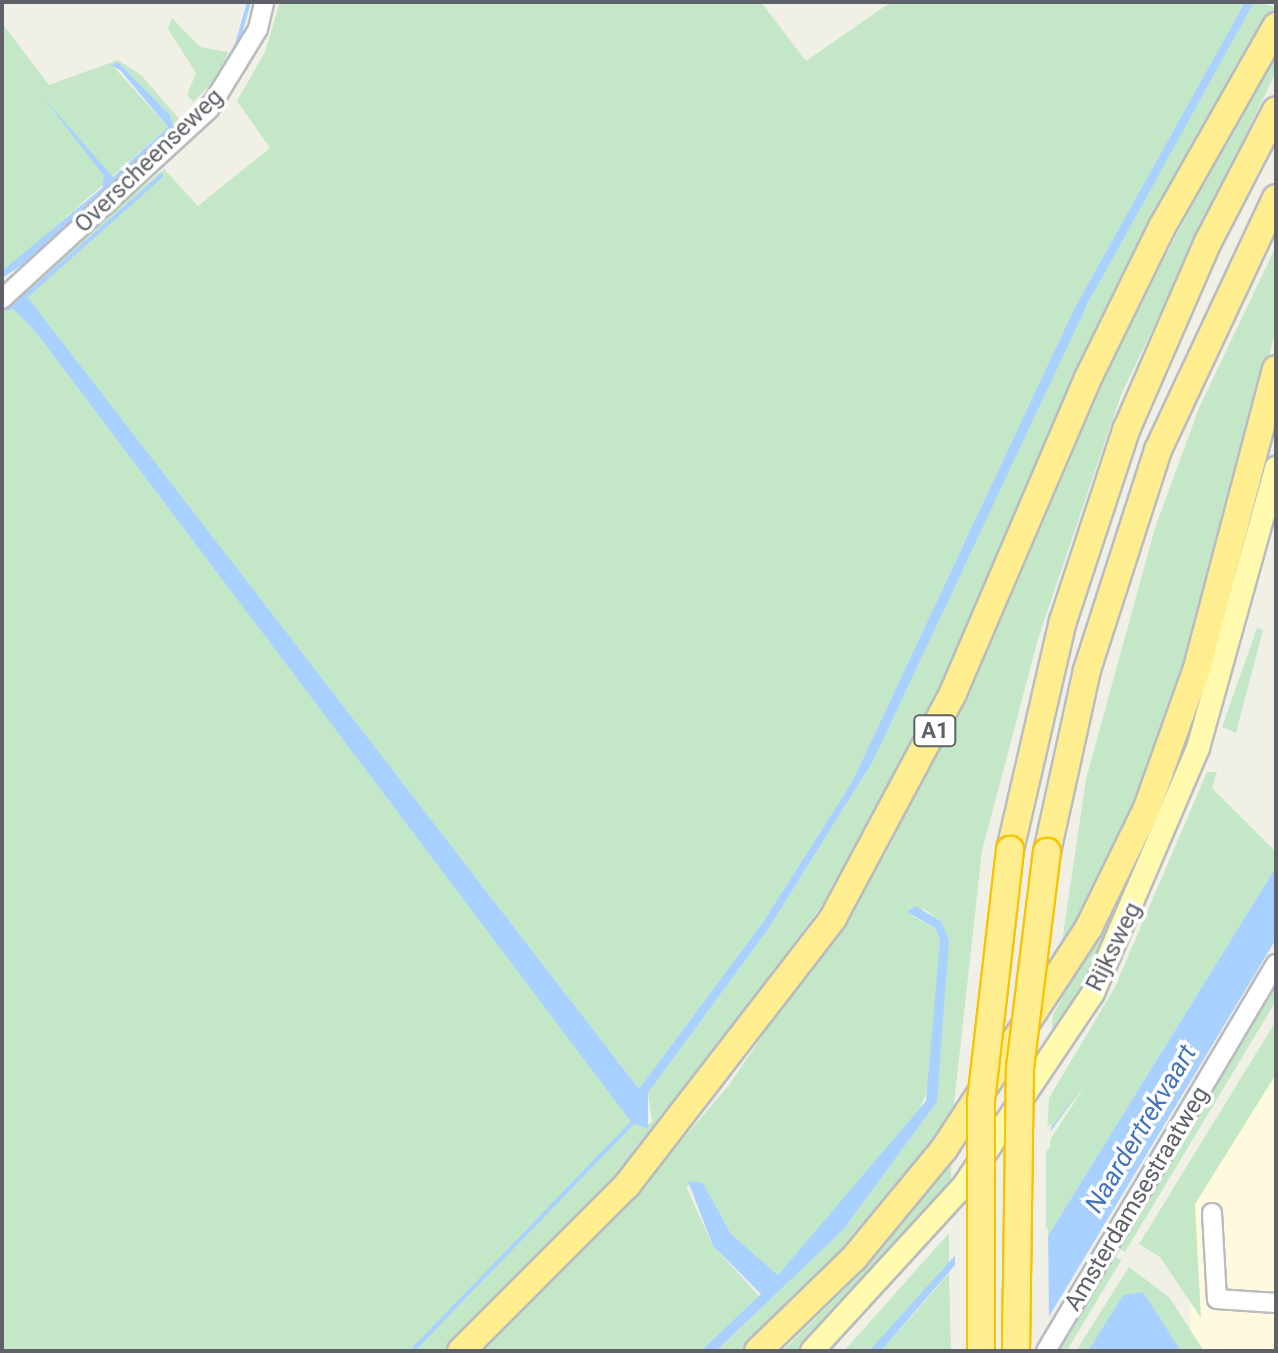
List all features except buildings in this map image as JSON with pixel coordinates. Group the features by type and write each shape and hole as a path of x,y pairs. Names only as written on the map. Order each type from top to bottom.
{"highway":[{"name":"A1","path":"461,1351 627,1185 833,918 946,707 1088,378 1162,227 1276,26"},
{"path":"981,1351 981,1101 1010,850 1063,621 1127,428 1208,242 1276,110"},
{"path":"1016,1351 1020,1068 1047,852 1087,670 1158,450 1276,198"},
{"path":"758,1351 854,1258 944,1149 1089,927 1147,808 1197,668 1276,369"}],"main road":[{"name":"Rijksweg","path":"812,1351 964,1185 1093,993 1198,748 1276,468"}],"street":[{"name":"Overscheenseweg","path":"2,299 209,109 258,29 264,2"},
{"name":"Amsterdamsestraatweg","path":"1046,1351 1276,964"},
{"path":"1212,1213 1217,1299 1276,1303"}],"shaded area":[{"path":"1276,1062 1276,1351 1191,1351 1188,1209"}],"green space":[{"path":"280,2 761,2 806,61 891,2 1245,2 1074,309 852,782 763,922 639,1089 26,296 4,311 13,309 35,331 632,1122 644,1127 652,1122 648,1093 769,928 873,761 1065,348 1188,112 1254,2 1276,7 1211,115 924,726 838,884 618,1178 445,1351 2,1351 2,304 164,169 198,206 270,148 237,101 265,52"},
{"path":"172,18 200,47 228,52 221,74 193,102 187,95 196,73 168,29"},
{"path":"2,23 49,85 118,60 141,75 180,120 173,127 170,115 118,62 112,65 168,127 2,274"},
{"path":"1276,47 1276,72 1121,395 1038,639 982,851 952,1122 846,1251 747,1351 716,1351 843,1230 937,1102 941,921 924,909 912,916 935,928 940,940 932,1080 918,1113 872,1171 778,1275 731,1234 703,1183 686,1186 713,1246 760,1297 701,1351 482,1351 620,1212 729,1085 886,853 980,663 1102,376"},
{"path":"1276,246 1276,329 1196,639 1152,769 1059,962 1086,779 1155,528 1199,408"},
{"path":"1257,628 1263,630 1236,733 1222,727"},
{"path":"1207,772 1217,772 1212,788 1276,852 1276,867 1046,1239 1046,1146 1085,1086 1047,1136 1049,1098 1115,987"},
{"path":"1156,826 1115,927 1050,1048 1053,1015"},
{"path":"1276,976 1276,1001 1125,1252 1116,1246"},
{"path":"1276,1021 1276,1074 1195,1204 1201,1318 1160,1257 1139,1244"},
{"path":"951,1164 951,1187 803,1351 782,1351 852,1282"},
{"path":"949,1233 949,1265 916,1306 869,1351 844,1351"},
{"path":"1111,1254 1121,1260 1067,1351 1053,1351"},
{"path":"1129,1267 1169,1297 1204,1351 1181,1351 1123,1295 1088,1351 1076,1351"},
{"path":"949,1273 951,1351 881,1351 920,1307"}],"water":[{"path":"1245,2 1254,2 1087,305 873,761 769,928 648,1093 648,1129 632,1123 35,331 13,309 4,312 25,294 639,1089 763,922 852,782 1074,309"},
{"path":"118,62 170,115 173,127 27,262 2,278 2,271 102,188 104,176 43,97 113,177 168,127 120,70 111,65"},
{"name":"Naardertrekvaart","path":"1276,867 1276,939 1047,1320 1046,1239"},
{"path":"915,906 941,921 949,940 937,1102 843,1230 716,1351 701,1351 761,1294 713,1246 688,1181 703,1183 731,1234 778,1275 926,1101 940,940 935,928 907,912"},
{"path":"1082,1084 987,1228 881,1351 869,1351 987,1220"},
{"path":"1143,1292 1181,1351 1088,1351 1123,1295"}],"pier":[{"path":"1051,1123 1050,1147 955,1272 955,1252"},
{"path":"1048,1227 1049,1323 1033,1351 978,1351"}],"waterway":[{"path":"236,48 249,2"},
{"path":"197,106 213,86"},
{"path":"26,296 161,176"},
{"path":"412,1351 632,1123"}]}
